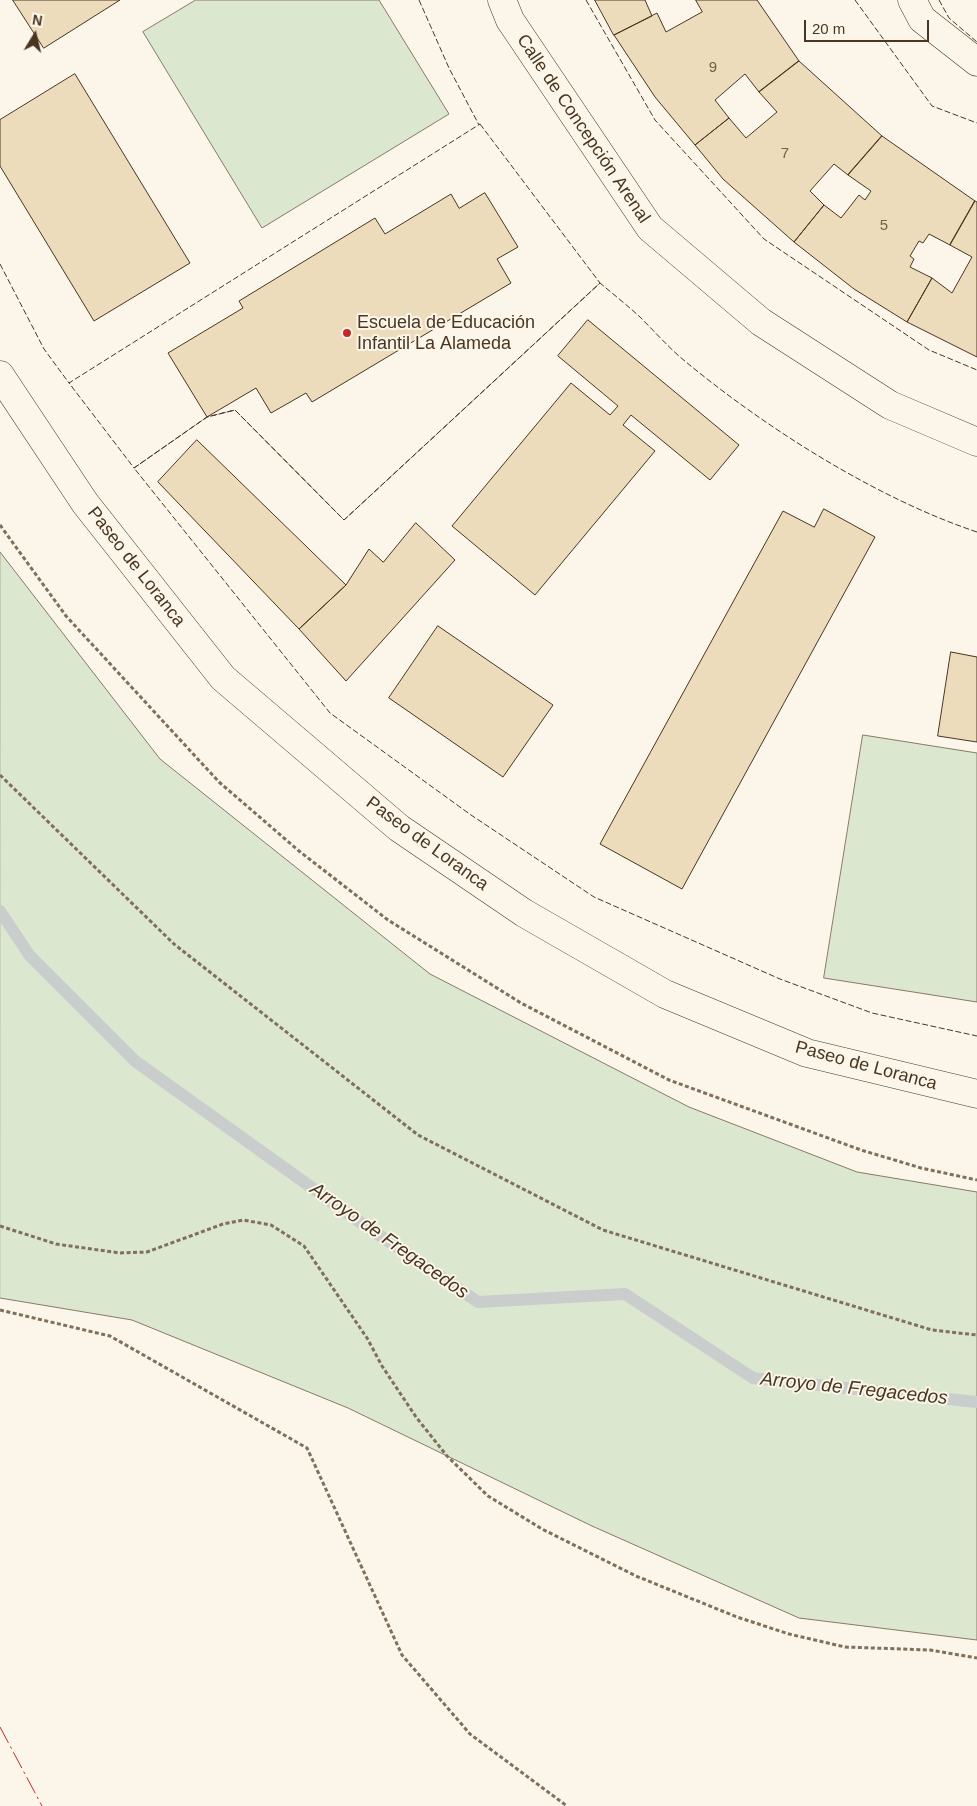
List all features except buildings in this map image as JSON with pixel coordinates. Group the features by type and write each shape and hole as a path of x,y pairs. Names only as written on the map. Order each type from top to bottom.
{"street":[{"name":"Calle de Concepción Arenal","path":"502,0 510,20 650,228 769,327 890,405 977,442"},
{"path":"912,0 922,19 977,62"},
{"name":"Paseo de Loranca","path":"0,375 85,503 223,678 399,828 524,913 665,994 807,1052 977,1094"}],"path":[{"path":"0,525 66,616 218,782 299,850 388,920 521,1003 669,1080 861,1150 921,1168 977,1180"},
{"path":"0,776 174,944 418,1135 603,1230 932,1330 977,1336"},
{"path":"0,1226 56,1244 120,1253 147,1252 223,1224 243,1220 271,1225 304,1246 367,1338 382,1366 416,1417 446,1456 488,1496 542,1529 636,1576 737,1617 789,1634 845,1647 930,1650 977,1658"},
{"path":"0,1310 110,1336 307,1448 402,1655 470,1734 566,1806"}],"green space":[{"path":"196,0 379,0 449,114 262,228 143,32"},
{"path":"0,552 160,759 430,974 689,1107 857,1172 977,1192 977,1640 799,1618 592,1526 348,1408 132,1320 0,1298"},
{"path":"863,735 977,753 977,1002 824,978"}],"waterway":[{"name":"Arroyo de Fregacedos","path":"0,911 30,956 135,1061 357,1220 478,1302 625,1294 753,1378 977,1402"}],"fence":[{"path":"419,0 449,68 479,125"},
{"path":"586,0 655,120 764,239 929,350 977,370"},
{"path":"855,0 932,106 977,123"},
{"path":"939,0 949,18 977,42"},
{"path":"480,124 600,283 344,520 235,410 207,417 134,468 69,383 480,124"},
{"path":"0,264 44,349 70,382"},
{"path":"977,532 901,501 825,460 788,437 686,362 640,317 600,283 344,520 235,410 207,417 134,468 330,713 471,815 594,897 780,979 872,1013 977,1036"}],"power":[{"path":"0,1727 42,1806"}],"place":[{"name":"Escuela de Educación Infantil La Alameda","path":"347,333"}]}
